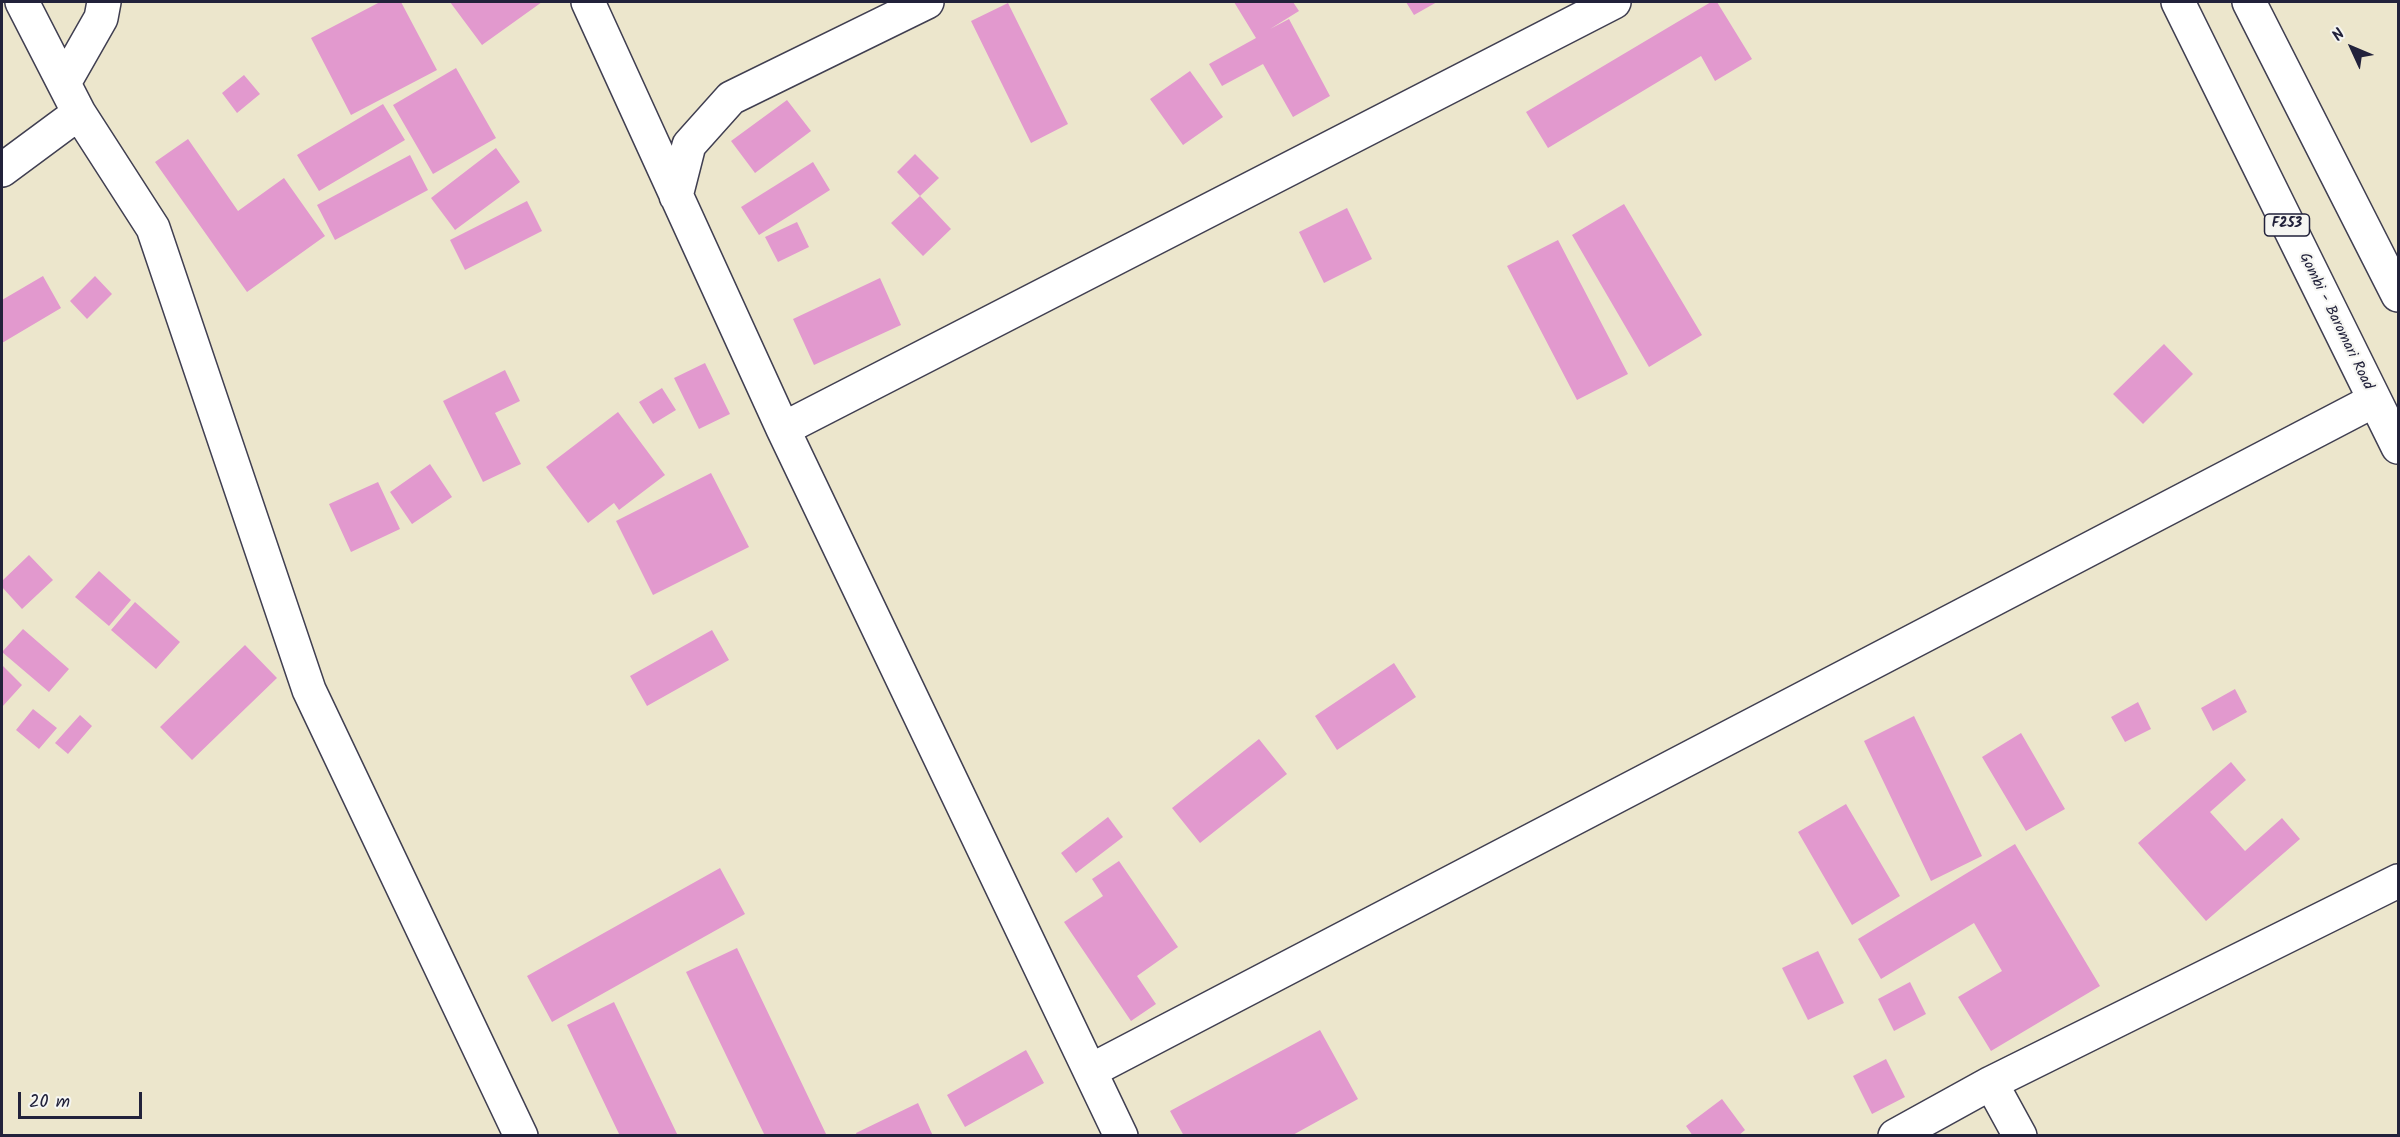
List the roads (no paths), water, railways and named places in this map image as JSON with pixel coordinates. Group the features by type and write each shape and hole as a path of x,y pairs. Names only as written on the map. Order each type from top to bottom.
{"street":[{"path":"22,2 79,113 153,228 309,690 521,1136"},
{"path":"64,83 101,18 104,2"},
{"path":"588,2 783,429 1121,1136"},
{"path":"676,195 689,145 731,98 927,2"},
{"path":"783,429 1614,2"},
{"name":"Gombi - Baromari Road","path":"2178,2 2398,447"},
{"path":"2249,2 2398,295"},
{"path":"2,170 79,113"},
{"path":"1090,1071 2373,400"},
{"path":"1895,1136 1990,1083 2398,881"},
{"path":"1990,1083 2020,1136"}]}
